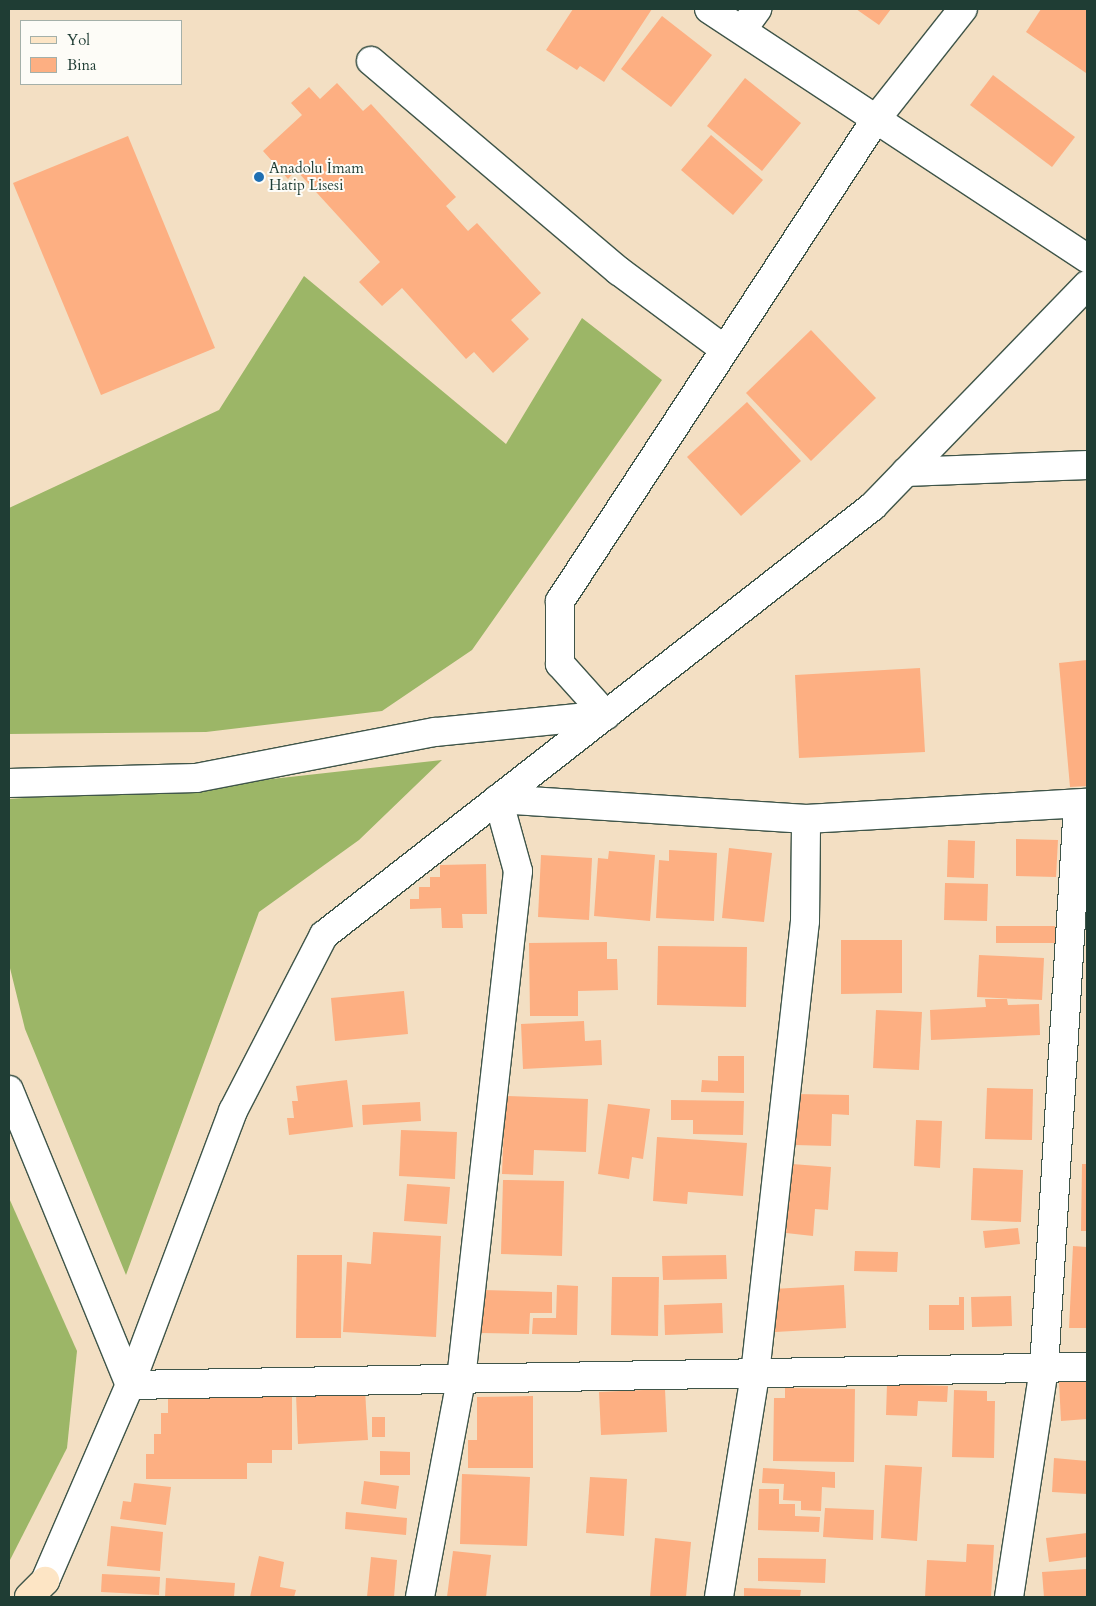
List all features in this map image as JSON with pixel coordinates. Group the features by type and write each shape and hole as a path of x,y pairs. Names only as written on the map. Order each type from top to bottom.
{"street":[{"path":"710,9 749,19 876,119 1087,258"},
{"path":"606,715 560,664 560,601 876,119 963,9"},
{"path":"371,61 619,271 724,349"},
{"path":"37,1592 130,1385 233,1111 324,935 873,506 1087,285"},
{"path":"906,472 1087,464"},
{"path":"9,783 196,778 436,732 606,715"},
{"path":"498,799 806,818 1083,804 1044,1368 1009,1597"},
{"path":"420,1597 461,1379 518,871 498,799"},
{"path":"719,1597 755,1374 805,921 806,818"},
{"path":"9,1090 130,1385"},
{"path":"130,1385 1087,1367"}],"green space":[{"path":"304,276 506,444 582,318 662,380 472,650 382,711 206,732 9,734 9,508 219,410"},
{"path":"442,760 359,840 259,912 126,1275 25,1029 9,964 9,799 217,785"},
{"path":"9,1198 77,1351 67,1448 9,1562"}],"building":[{"path":"573,9 652,9 604,82 580,66 577,70 546,50"},
{"path":"856,9 891,9 879,25"},
{"path":"1041,9 1087,10 1086,73 1026,32"},
{"path":"662,16 712,55 671,107 621,69"},
{"path":"993,75 1075,137 1052,167 970,105"},
{"path":"745,78 801,123 762,171 707,126"},
{"path":"337,83 363,111 371,104 456,197 446,206 468,231 477,223 541,293 511,320 529,339 493,373 474,352 466,359 402,288 382,306 359,282 380,262 296,170 288,179 263,151 302,115 291,103 309,87 320,99"},
{"path":"711,135 763,180 733,215 681,170"},
{"path":"128,136 215,348 101,395 13,183"},
{"path":"811,330 876,398 811,461 746,393"},
{"path":"747,402 801,461 741,516 687,457"},
{"path":"1087,660 1087,786 1070,787 1059,663"},
{"path":"920,668 925,752 799,758 795,675"},
{"path":"1016,839 1058,840 1056,877 1016,876"},
{"path":"948,840 975,841 974,878 947,877"},
{"path":"729,848 772,853 764,922 722,918"},
{"path":"669,850 717,853 714,921 656,918 659,860 669,861"},
{"path":"609,851 655,855 650,921 594,916 598,858 608,859"},
{"path":"541,855 592,858 589,920 538,917"},
{"path":"486,864 487,914 462,914 463,928 442,928 441,908 410,909 410,899 419,899 419,887 430,887 430,877 440,877 440,865"},
{"path":"945,883 988,884 987,921 944,920"},
{"path":"996,926 1055,926 1055,943 996,943"},
{"path":"841,940 902,940 902,993 841,994"},
{"path":"607,942 607,959 617,959 618,990 578,991 578,1016 530,1016 529,943"},
{"path":"658,946 747,947 746,1007 657,1005"},
{"path":"979,955 1044,958 1042,1000 977,997"},
{"path":"404,991 408,1034 335,1041 331,998"},
{"path":"985,999 1007,999 1008,1005 1039,1004 1040,1035 931,1040 930,1010 986,1007"},
{"path":"876,1010 922,1012 919,1070 873,1068"},
{"path":"584,1021 585,1041 601,1040 602,1065 523,1069 521,1024"},
{"path":"718,1056 744,1056 744,1093 701,1092 702,1080 718,1081"},
{"path":"347,1080 353,1127 289,1135 287,1118 294,1118 292,1101 298,1101 296,1086"},
{"path":"987,1088 1033,1089 1032,1140 985,1139"},
{"path":"796,1094 849,1095 849,1115 832,1114 831,1146 795,1145"},
{"path":"505,1096 588,1099 586,1152 534,1150 533,1175 502,1174"},
{"path":"671,1100 744,1101 743,1135 693,1134 693,1120 671,1120"},
{"path":"420,1102 421,1121 363,1125 362,1105"},
{"path":"608,1104 650,1109 643,1159 632,1157 629,1179 598,1174"},
{"path":"916,1120 942,1121 940,1168 914,1166"},
{"path":"401,1130 457,1132 455,1179 399,1176"},
{"path":"657,1137 747,1143 743,1196 688,1192 687,1204 653,1201"},
{"path":"792,1164 831,1167 828,1210 815,1209 813,1236 786,1233"},
{"path":"1082,1164 1087,1164 1087,1231 1081,1231"},
{"path":"973,1168 1023,1170 1021,1222 971,1220"},
{"path":"503,1180 564,1181 562,1256 501,1254"},
{"path":"407,1184 450,1187 447,1224 404,1221"},
{"path":"1018,1228 1020,1244 985,1248 983,1231"},
{"path":"373,1232 441,1236 436,1337 343,1332 347,1262 371,1264"},
{"path":"1073,1246 1087,1247 1087,1328 1069,1328"},
{"path":"855,1251 898,1252 897,1272 854,1271"},
{"path":"297,1255 342,1255 341,1338 296,1338"},
{"path":"726,1255 727,1279 663,1280 662,1256"},
{"path":"612,1277 659,1277 658,1336 611,1335"},
{"path":"557,1285 578,1286 577,1335 532,1334 533,1318 556,1318"},
{"path":"844,1285 846,1328 775,1332 773,1289"},
{"path":"483,1290 552,1292 552,1313 530,1313 529,1334 481,1333"},
{"path":"1011,1296 1012,1326 972,1327 971,1297"},
{"path":"959,1297 964,1297 964,1330 929,1330 929,1305 959,1305"},
{"path":"722,1303 723,1333 665,1335 664,1305"},
{"path":"1087,1380 1087,1419 1061,1421 1059,1382"},
{"path":"887,1384 948,1386 947,1402 918,1401 917,1416 886,1415"},
{"path":"785,1388 855,1389 854,1462 773,1461 774,1398 785,1398"},
{"path":"665,1389 667,1432 601,1435 599,1392"},
{"path":"365,1390 368,1440 298,1444 296,1394"},
{"path":"954,1390 987,1391 987,1401 995,1401 994,1458 952,1457"},
{"path":"168,1391 292,1391 292,1450 272,1450 272,1463 247,1463 247,1479 146,1479 146,1454 154,1454 154,1434 161,1434 161,1413 168,1413"},
{"path":"533,1396 533,1468 468,1468 468,1440 477,1440 477,1397"},
{"path":"372,1417 385,1417 385,1437 372,1437"},
{"path":"380,1451 410,1452 410,1475 380,1475"},
{"path":"1054,1458 1087,1461 1087,1494 1052,1492"},
{"path":"885,1465 922,1467 917,1541 881,1538"},
{"path":"763,1468 835,1472 835,1488 822,1487 821,1511 801,1510 801,1501 783,1500 784,1484 762,1483"},
{"path":"462,1474 530,1477 527,1546 460,1544"},
{"path":"590,1477 627,1479 624,1536 586,1533"},
{"path":"364,1481 399,1486 396,1509 361,1504"},
{"path":"134,1483 171,1487 166,1525 120,1519 123,1501 131,1502"},
{"path":"759,1489 779,1489 779,1504 795,1504 795,1516 820,1517 819,1532 758,1530"},
{"path":"825,1508 874,1510 873,1540 823,1537"},
{"path":"346,1512 407,1518 406,1535 345,1529"},
{"path":"111,1526 163,1532 160,1571 107,1566"},
{"path":"1087,1533 1087,1557 1049,1562 1046,1538"},
{"path":"655,1538 691,1542 686,1597 650,1597"},
{"path":"967,1544 994,1545 991,1597 925,1597 927,1560 966,1562"},
{"path":"453,1551 491,1555 486,1597 447,1597"},
{"path":"259,1556 284,1562 280,1587 296,1590 294,1597 250,1597"},
{"path":"371,1557 397,1560 394,1597 367,1597"},
{"path":"758,1558 826,1559 825,1583 758,1581"},
{"path":"1087,1569 1087,1597 1044,1597 1042,1572"},
{"path":"102,1574 160,1577 159,1595 101,1592"},
{"path":"166,1578 235,1583 234,1597 165,1597"},
{"path":"744,1588 801,1590 800,1597 744,1597"}],"place":[{"name":"Anadolu İmam Hatip Lisesi","path":"259,177"}]}
